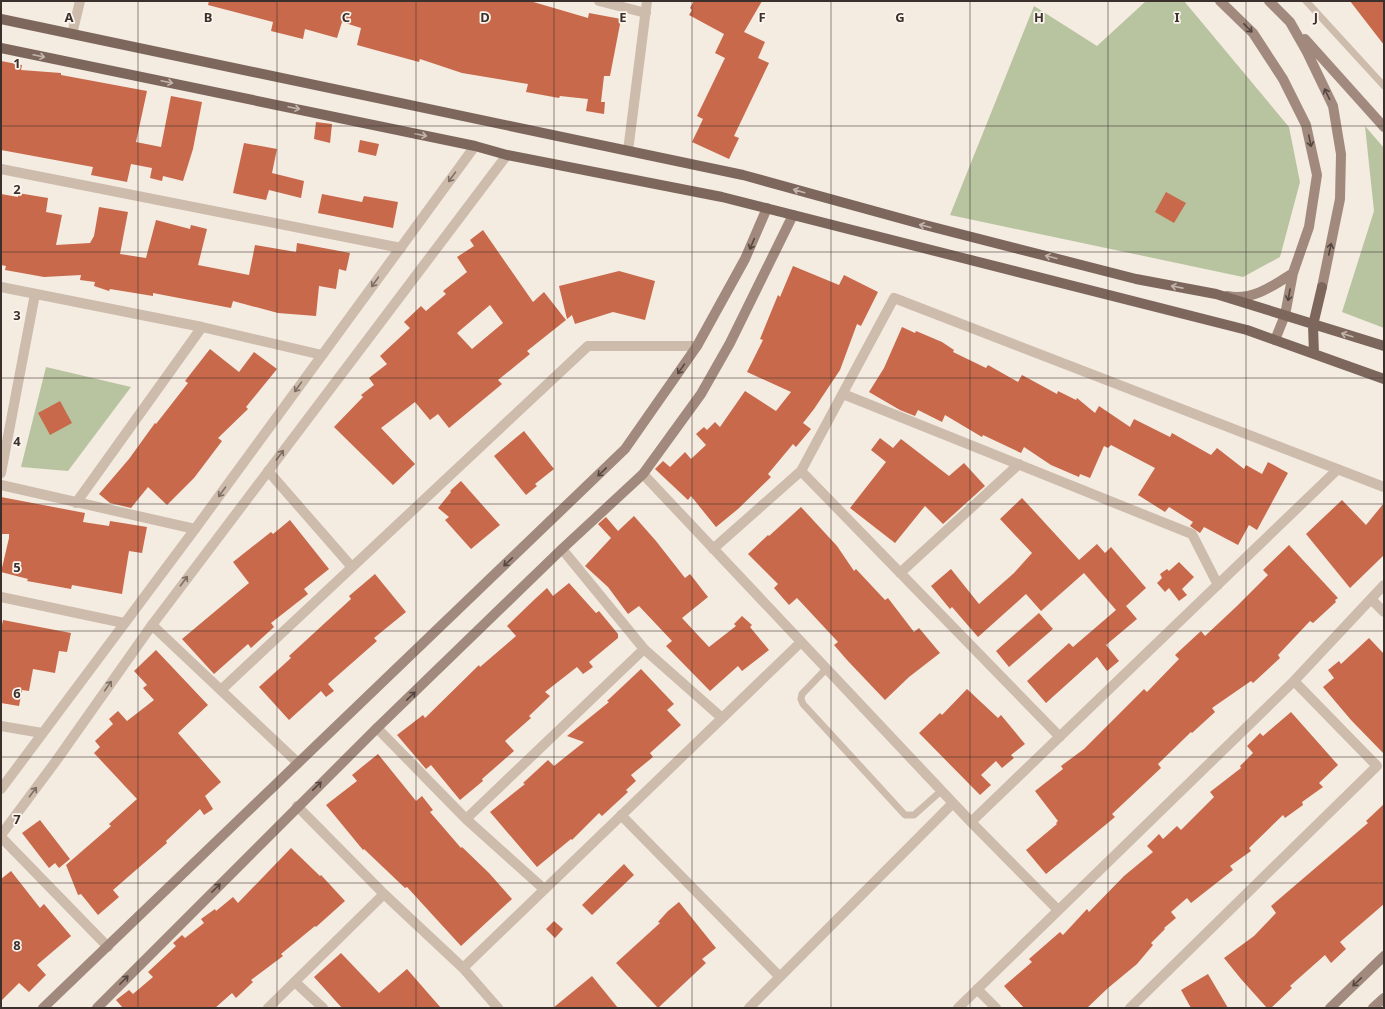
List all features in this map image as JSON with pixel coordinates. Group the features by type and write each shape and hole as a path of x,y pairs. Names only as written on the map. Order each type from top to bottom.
{"main road":[{"path":"1220,1 1253,33 1284,79 1306,125 1317,175 1309,227 1293,273 1285,315 1275,340"},
{"path":"1269,1 1290,22 1384,127"},
{"path":"1,19 743,175 921,224 1136,279 1235,297 1264,292 1293,273"},
{"path":"1290,22 1307,52 1333,106 1341,154 1340,199 1313,324 1314,354"},
{"path":"1,48 475,146 507,155 722,197 1247,330 1384,379"},
{"path":"43,1008 625,449 697,346 745,259 767,208"},
{"path":"96,1008 297,806 562,549 643,474 701,394 716,369 793,215"},
{"path":"1216,294 1384,346"},
{"path":"1330,1008 1384,956"},
{"path":"1373,1008 1384,998"}],"street":[{"path":"72,34 80,1"},
{"path":"599,1 646,13"},
{"path":"628,151 647,1"},
{"path":"1,789 195,529 475,146"},
{"path":"108,947 1,836 152,625 507,155"},
{"path":"1,169 401,248"},
{"path":"1,287 202,327 322,355"},
{"path":"1,473 35,294"},
{"path":"713,549 801,471 894,298 1384,487"},
{"path":"76,503 202,327"},
{"path":"222,690 351,566 588,346 697,346"},
{"path":"843,394 1192,534 1218,585"},
{"path":"900,573 1018,464"},
{"path":"971,822 1338,469"},
{"path":"268,471 351,566"},
{"path":"801,471 1060,737"},
{"path":"643,474 971,822 1058,910"},
{"path":"1,485 195,529"},
{"path":"562,549 644,649 722,718"},
{"path":"958,1008 1294,681 1384,585"},
{"path":"1,597 124,623"},
{"path":"1371,598 1384,612"},
{"path":"152,625 298,763"},
{"path":"463,968 801,642"},
{"path":"466,819 644,649"},
{"path":"1130,1008 1381,770 1294,681"},
{"path":"1,726 42,733"},
{"path":"377,728 466,819 544,889"},
{"path":"749,1008 779,976 953,803"},
{"path":"297,806 384,894 463,968 498,1008"},
{"path":"621,815 779,976"},
{"path":"268,1008 384,894"},
{"path":"295,982 323,1008"},
{"path":"977,989 996,1008"}],"lane":[{"path":"1306,1 1384,86"},
{"path":"826,669 802,694 801,699 803,704 905,815 914,815 942,791"}],"green space":[{"path":"1146,1 1184,1 1289,127 1300,182 1280,257 1243,277 950,215 1034,6 1097,46"},
{"path":"1365,126 1384,148 1384,328 1342,312 1374,211"},
{"path":"46,367 131,387 68,471 21,467"}],"building":[{"path":"209,1 530,1 588,18 589,13 621,19 610,76 604,76 601,102 605,102 604,114 586,111 588,99 560,96 559,98 526,92 528,84 462,73 420,59 419,62 357,45 361,28 342,22 337,38 305,29 303,39 271,31 273,22 208,5"},
{"path":"694,1 762,1 744,32 765,42 758,58 769,63 734,136 739,138 729,159 692,142 703,119 697,116 725,58 715,53 724,34 689,15 692,10 690,8"},
{"path":"1350,1 1384,1 1384,45"},
{"path":"1,61 22,65 21,70 61,73 61,75 147,91 136,142 161,147 171,96 202,102 193,149 183,181 163,176 162,181 150,178 152,168 131,164 127,182 91,175 93,167 1,150"},
{"path":"316,122 332,124 330,143 314,139"},
{"path":"360,140 379,144 376,156 358,152"},
{"path":"244,143 277,149 272,173 304,181 301,198 269,190 266,200 233,193"},
{"path":"1166,192 1186,203 1174,223 1155,212"},
{"path":"18,193 48,198 46,212 62,215 56,245 90,243 94,236 99,207 128,212 120,254 146,258 156,220 190,229 191,225 207,229 198,265 249,275 255,245 296,252 297,243 350,253 346,271 339,269 336,289 319,286 316,316 278,313 233,301 231,308 153,293 153,296 110,289 109,291 94,286 95,282 80,280 81,275 44,277 5,270 6,266 1,265 1,194 18,197"},
{"path":"322,194 362,202 364,196 398,202 393,228 318,213"},
{"path":"483,230 533,302 544,292 566,320 527,351 530,354 498,380 502,384 449,428 438,414 430,420 415,402 381,428 415,464 393,485 334,427 363,397 361,395 374,385 369,378 387,364 380,356 410,328 404,322 421,306 426,311 446,294 443,291 467,272 457,257 474,246 470,240","holes":["490,305 503,323 472,349 457,333"]},
{"path":"793,266 839,285 844,275 878,292 861,326 857,324 840,370 803,423 811,429 796,447 793,444 768,474 771,477 738,509 716,527 691,496 688,500 655,469 663,461 670,467 685,452 691,459 706,445 696,434 704,427 707,430 715,422 720,427 745,391 776,411 791,392 747,372 763,340 760,339 778,295 780,297"},
{"path":"619,271 655,281 645,320 613,312 575,324 572,315 567,319 559,286"},
{"path":"902,327 942,342 954,350 953,352 986,368 988,365 1018,382 1022,375 1057,394 1058,391 1076,400 1077,398 1095,413 1099,406 1130,427 1134,419 1170,437 1172,433 1211,455 1217,448 1244,469 1246,465 1262,474 1268,462 1288,473 1257,530 1249,525 1238,545 1204,527 1200,533 1190,526 1193,522 1169,507 1165,512 1138,495 1155,468 1111,445 1108,448 1104,446 1090,478 1080,474 1079,477 1051,465 1024,447 1021,453 983,435 982,437 945,415 942,422 918,410 915,416 900,410 869,392 884,368"},
{"path":"210,349 239,372 254,352 277,369 246,407 248,409 218,438 222,441 194,478 167,505 148,487 131,508 110,503 99,494 129,459 155,423 156,424 188,383 185,381"},
{"path":"60,401 72,423 50,435 38,413"},
{"path":"524,431 554,469 535,484 537,486 526,495 494,456"},
{"path":"880,438 893,448 901,439 949,476 964,463 985,486 943,524 925,506 895,543 850,508 886,462 871,450"},
{"path":"461,481 500,525 471,549 445,520 449,517 438,508 451,492 450,491"},
{"path":"1,497 85,513 83,522 109,526 110,521 147,527 142,553 129,551 122,594 72,585 71,589 27,581 28,579 1,572 9,534 1,534"},
{"path":"1022,498 1079,560 1097,544 1105,553 1111,547 1146,588 1126,606 1137,619 1106,645 1119,661 1107,671 1097,657 1046,703 1027,681 1069,643 1073,647 1116,610 1084,573 1041,611 1026,594 978,637 952,607 950,609 931,586 951,569 979,604 1014,573 1032,553 1000,519"},
{"path":"1342,500 1366,525 1384,503 1384,555 1350,588 1306,534"},
{"path":"801,507 837,546 854,571 856,569 885,600 888,598 914,632 919,628 940,653 909,677 885,700 834,645 838,642 797,598 789,605 774,588 778,584 748,554"},
{"path":"634,516 685,578 690,574 708,597 682,618 709,647 736,626 734,624 742,616 752,625 750,627 769,650 742,671 738,666 710,691 666,646 672,641 639,606 628,614 608,587 585,566 611,538 598,524 606,517 618,531"},
{"path":"290,520 329,569 304,589 308,594 271,623 274,627 251,648 248,644 214,674 182,639 249,583 233,562 271,532 273,534"},
{"path":"1289,545 1338,598 1335,600 1336,602 1313,623 1310,621 1278,655 1280,658 1253,683 1251,681 1212,708 1215,712 1192,733 1191,732 1158,764 1161,768 1112,814 1115,817 1046,874 1026,850 1057,824 1056,823 1058,821 1035,791 1063,769 1061,766 1084,749 1144,689 1147,692 1179,659 1175,655 1201,631 1205,636 1237,606 1268,575 1263,570"},
{"path":"1179,562 1194,577 1182,589 1187,595 1179,601 1169,588 1165,592 1157,583 1162,578 1160,574 1167,569 1169,571"},
{"path":"375,574 406,612 374,638 377,641 328,684 334,691 326,697 321,691 289,720 259,687 291,658 289,656 351,599 349,596"},
{"path":"569,583 596,613 599,611 618,634 618,638 589,662 593,667 583,674 577,667 545,692 550,696 529,716 531,718 505,741 514,751 482,779 483,781 460,800 431,765 426,769 397,735 423,715 425,718 479,665 480,667 516,636 507,626 547,588 553,596"},
{"path":"1039,613 1053,629 1009,667 996,651"},
{"path":"3,620 71,633 67,652 59,651 55,673 33,669 29,691 22,690 19,706 1,703 1,630"},
{"path":"1369,638 1384,654 1384,754 1351,720 1323,687 1334,678 1328,670 1339,661 1341,664"},
{"path":"156,650 208,705 178,733 221,782 205,796 213,809 204,815 200,809 166,841 167,843 113,890 119,897 98,915 81,894 78,895 66,865 111,826 109,824 137,799 94,753 100,747 95,741 113,724 109,719 118,711 127,721 154,700 143,688 147,685 134,671"},
{"path":"641,669 674,704 667,710 681,725 650,753 653,757 631,775 636,781 626,790 628,792 602,816 599,813 572,840 571,839 537,867 490,812 525,784 523,783 548,760 554,766 584,742 567,736 609,702 607,701"},
{"path":"967,689 998,718 1001,715 1025,744 1011,755 1014,758 1002,768 996,761 981,775 991,785 980,795 919,733 940,713 942,715"},
{"path":"1291,712 1338,765 1319,783 1323,787 1302,802 1303,805 1285,818 1283,815 1249,848 1251,851 1230,866 1233,870 1191,903 1187,898 1171,912 1176,918 1164,928 1165,929 1151,943 1153,945 1137,964 1087,1008 1024,1008 1004,986 1032,962 1029,959 1060,932 1063,935 1087,909 1089,912 1124,876 1153,852 1147,846 1159,834 1163,839 1177,826 1181,830 1214,797 1210,792 1241,768 1240,766 1253,753 1247,746 1260,733 1263,736"},
{"path":"378,754 416,801 422,796 433,810 430,812 461,848 462,847 489,873 512,899 461,946 407,887 405,888 364,849 363,850 326,805 357,781 352,775"},
{"path":"1384,804 1384,904 1340,942 1346,949 1331,963 1325,955 1290,986 1292,988 1271,1008 1267,1008 1224,958 1254,936 1276,913 1271,906 1368,823 1366,821"},
{"path":"40,820 70,859 59,868 55,863 49,868 22,833"},
{"path":"291,848 320,876 321,875 345,901 316,927 315,926 281,954 283,956 251,980 253,982 236,998 232,993 215,1008 123,1008 116,1000 129,990 133,994 153,977 148,972 176,946 173,943 182,935 185,938 204,923 201,919 215,909 216,911 233,897 238,903"},
{"path":"624,864 634,875 592,915 582,905"},
{"path":"11,871 40,908 44,904 71,936 37,965 46,975 29,992 19,983 1,1001 1,879"},
{"path":"679,902 716,948 702,959 706,963 658,1008 616,963 660,923 658,922"},
{"path":"554,921 563,929 555,938 546,929"},
{"path":"341,953 379,993 407,969 441,1008 342,1008 314,977"},
{"path":"1208,974 1228,1008 1191,1008 1181,990"},
{"path":"592,976 618,1008 553,1008"}]}
